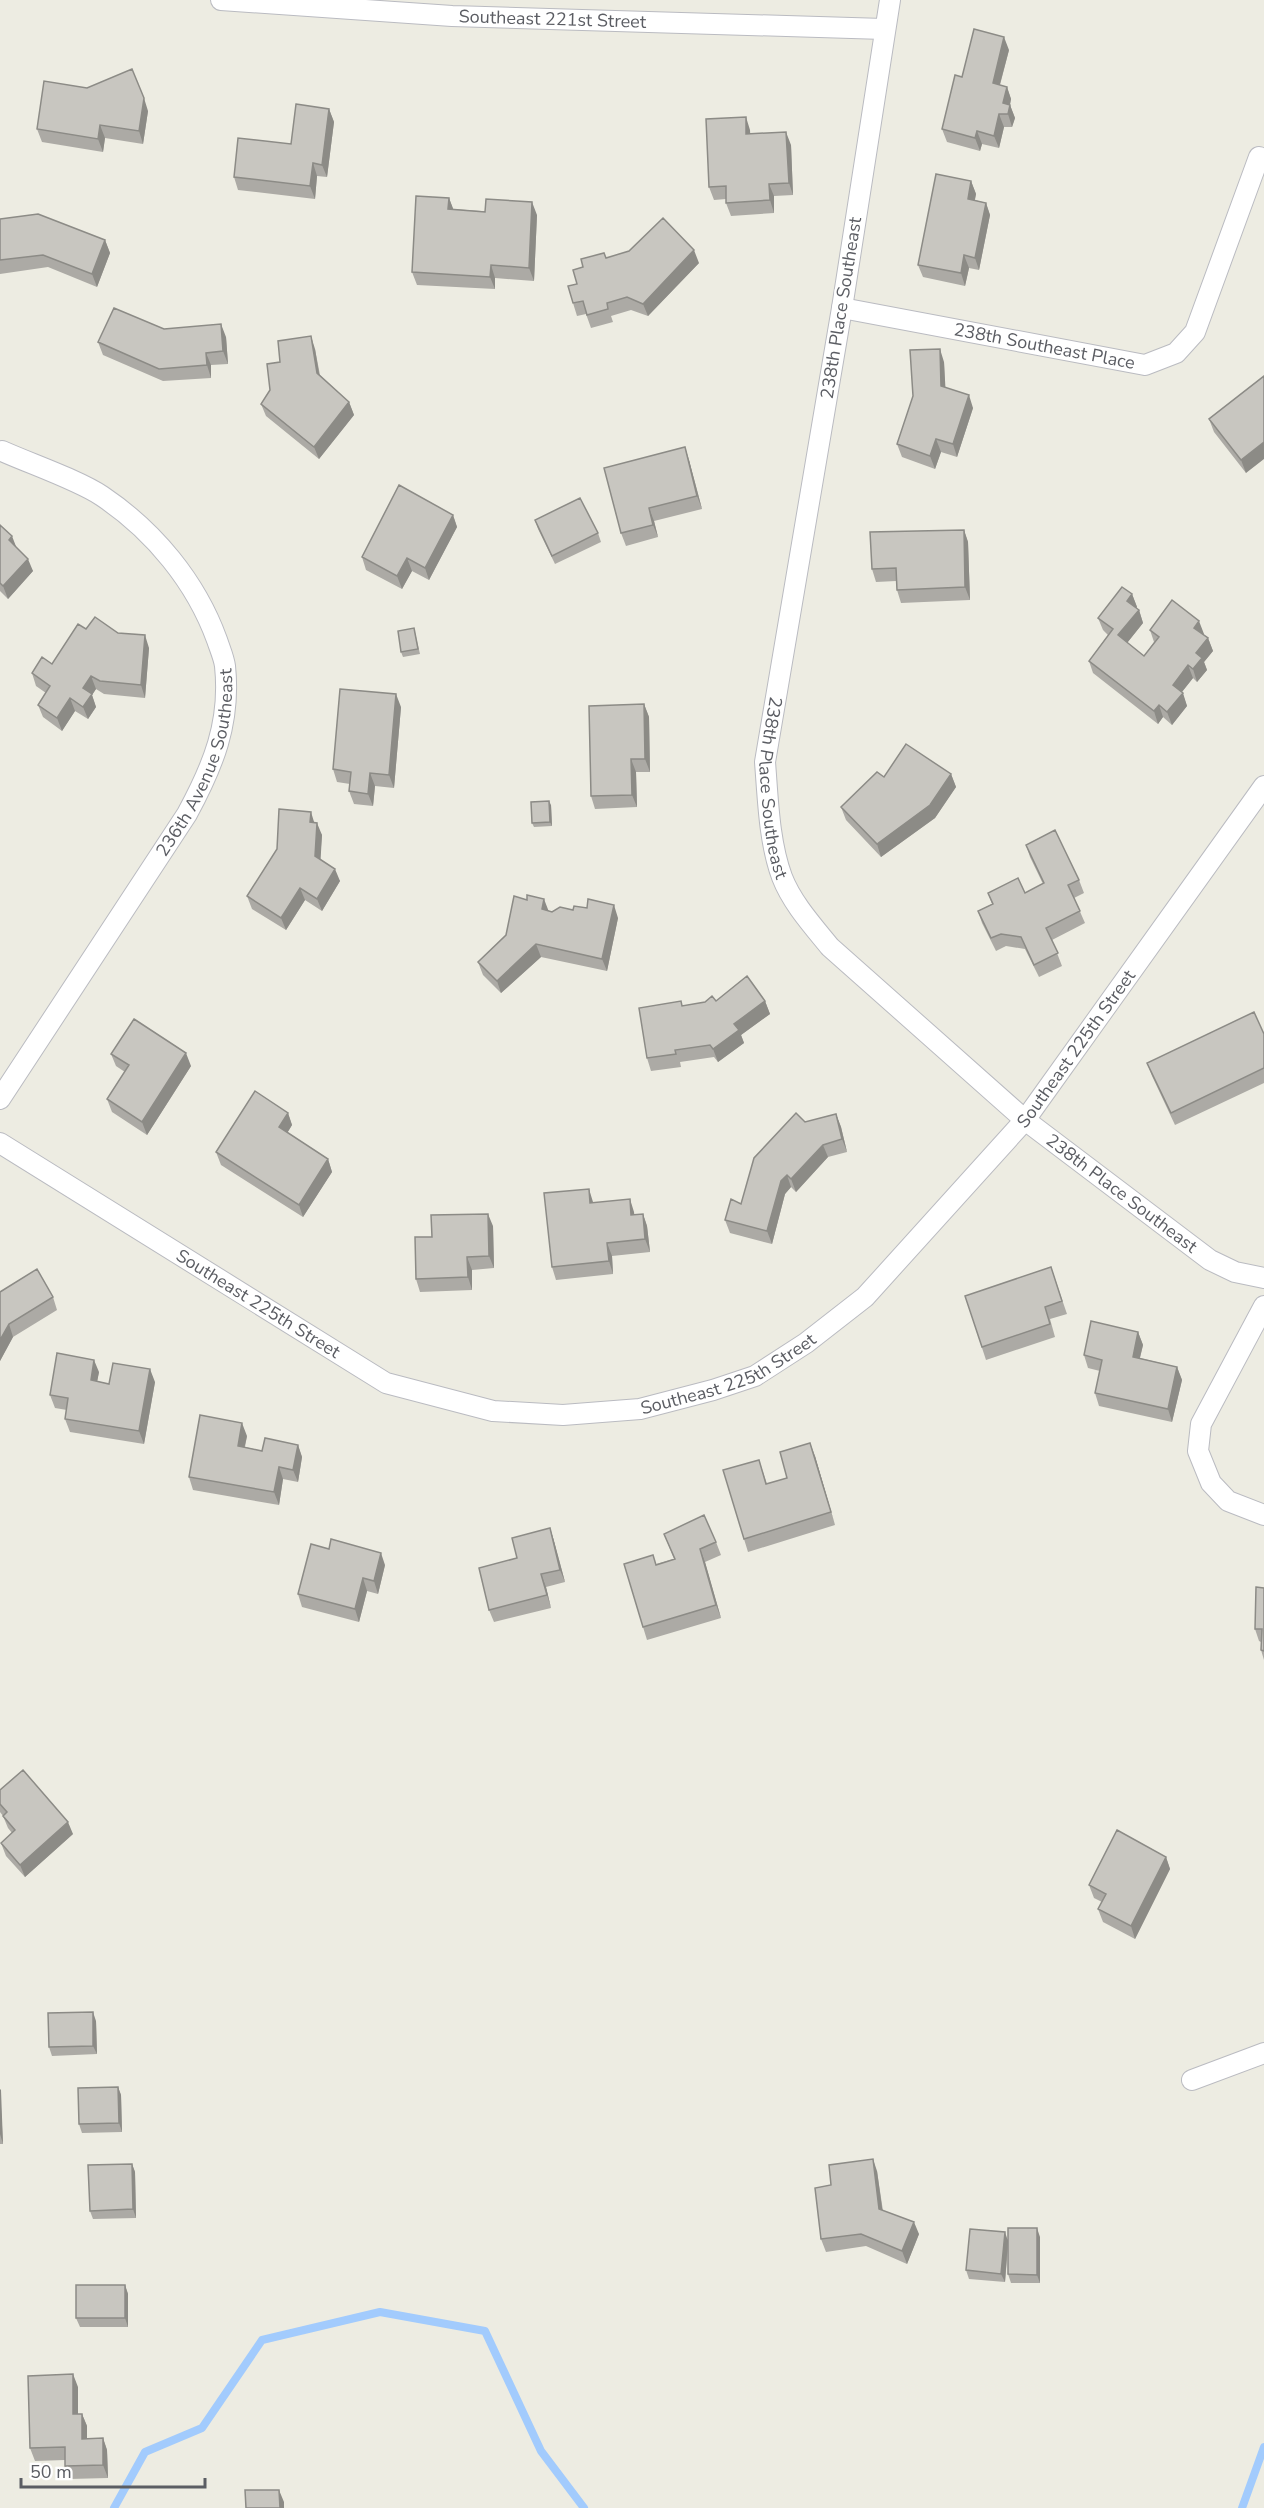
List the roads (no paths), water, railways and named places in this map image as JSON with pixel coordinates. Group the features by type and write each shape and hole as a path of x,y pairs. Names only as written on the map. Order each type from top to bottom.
{"street":[{"name":"Southeast 221st Street","path":"221,0 452,16 884,29"},
{"name":"238th Place Southeast","path":"890,0 842,308 765,762 771,824 782,878 805,916 830,947 1024,1120 1210,1260 1235,1272 1264,1278"},
{"name":"238th Southeast Place","path":"842,308 1145,365 1176,353 1195,332 1259,157"},
{"name":"236th Avenue Southeast","path":"0,1099 187,814 210,773 221,736 226,692 225,664 203,604 178,567 138,524 101,495 2,451"},
{"name":"Southeast 225th Street","path":"0,1143 386,1383 493,1411 563,1415 640,1409 713,1390 755,1376 806,1343 865,1297 1024,1120 1264,786"},
{"path":"1264,1306 1201,1424 1198,1451 1211,1483 1228,1501 1264,1515"},
{"path":"1192,2080 1264,2053"}],"waterway":[{"path":"114,2508 145,2452 202,2428 262,2340 380,2312 485,2331 541,2451 584,2508"},
{"path":"1242,2508 1264,2447"}]}
